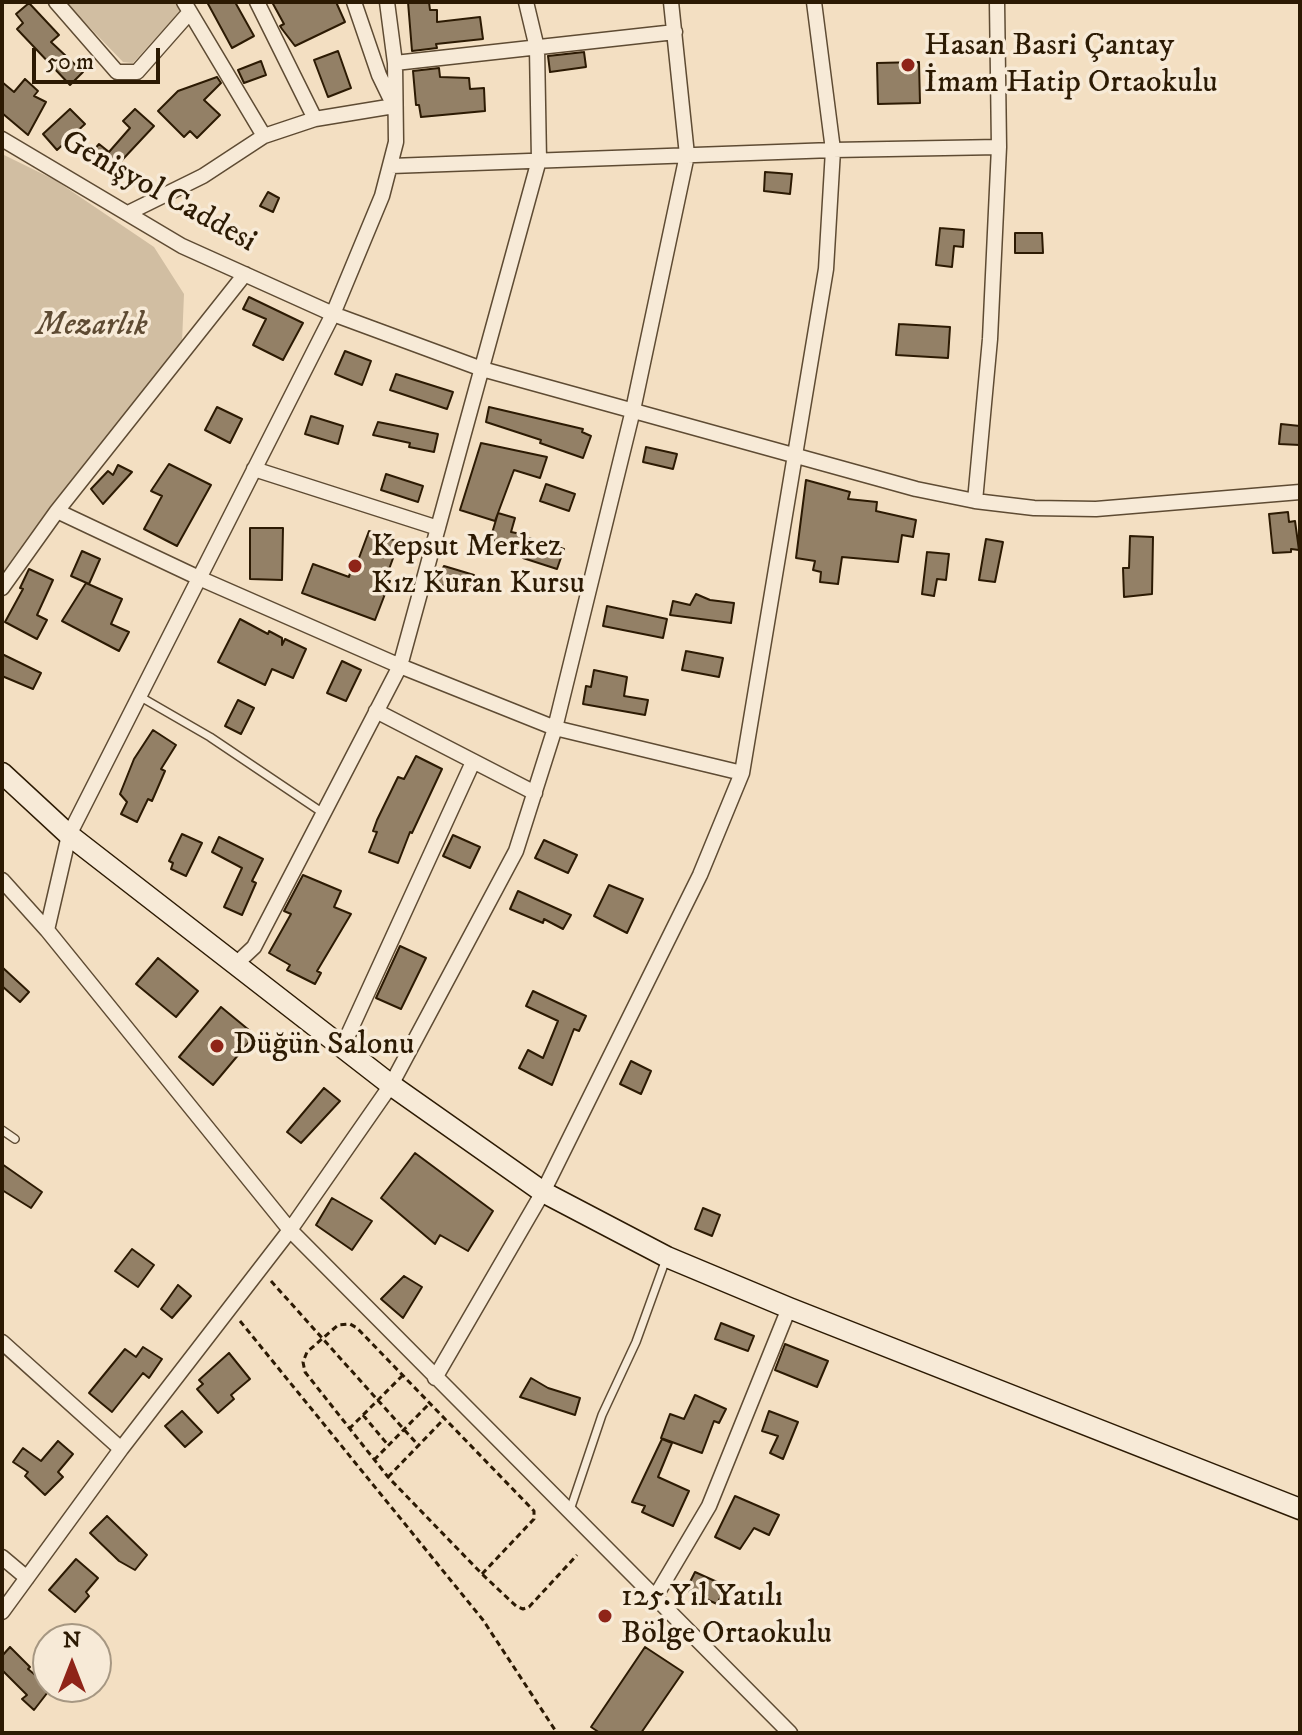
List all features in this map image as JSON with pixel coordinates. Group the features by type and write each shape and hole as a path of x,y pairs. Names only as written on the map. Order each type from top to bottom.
{"street":[{"path":"56,2 117,72 137,72 187,7 264,136"},
{"path":"257,2 315,119"},
{"path":"354,2 379,75 394,106"},
{"path":"47,930 69,835 333,314 382,196 396,142 395,63 387,2"},
{"path":"237,963 254,947 400,666 539,160 537,48 526,2"},
{"path":"2,1612 121,1449 290,1230 391,1085 516,851 555,728 633,410 687,155 671,2"},
{"path":"435,1378 543,1192 700,875 742,773 826,269 833,150 814,2"},
{"path":"975,501 990,339 999,147 997,2"},
{"path":"395,63 675,32"},
{"path":"128,213 203,176 264,136 315,119 394,106"},
{"name":"Genişyol Caddesi","path":"2,139 182,246 333,314 482,369 916,489 975,501 1034,508 1096,509 1300,492"},
{"path":"391,166 999,147"},
{"path":"2,588 57,511 245,274"},
{"path":"254,469 438,528"},
{"path":"57,511 199,578 400,666 555,728 742,773"},
{"path":"376,711 535,793"},
{"path":"343,1046 473,762"},
{"path":"2,773 69,835 391,1085 543,1192 667,1257 1300,1509"},
{"path":"2,880 47,930 290,1230 790,1733"},
{"path":"654,1599 709,1506 789,1308"},
{"path":"2,1342 121,1449"},
{"path":"2,1557 27,1578"}],"lane":[{"path":"139,696 210,737 324,813"},
{"path":"2,1130 15,1139"},
{"path":"569,1513 602,1415 636,1342 667,1257"}],"path":[{"path":"260,1269 418,1445"},
{"path":"230,1309 483,1620 557,1733"},
{"path":"482,1574 534,1519 535,1514 354,1325 338,1325 305,1357 305,1372 388,1477 482,1574 523,1609 529,1607 577,1555"},
{"path":"349,1429 403,1375"},
{"path":"374,1460 430,1403"},
{"path":"363,1415 388,1445"},
{"path":"388,1477 445,1418"}],"green space":[{"path":"65,2 175,2 180,11 133,63 123,62"},
{"name":"Mezarlık","path":"2,154 55,180 154,247 184,294 181,366 2,582"}],"building":[{"path":"207,2 235,2 254,36 232,48"},
{"path":"272,2 336,2 345,22 295,46 280,26 284,24"},
{"path":"408,2 429,2 430,10 437,10 437,22 480,17 483,39 436,44 437,48 412,51"},
{"path":"29,3 59,35 51,42 83,72 70,85 17,29 23,23 16,14"},
{"path":"338,51 351,88 328,97 314,60"},
{"path":"584,52 586,67 550,72 548,56"},
{"path":"261,61 266,75 244,83 238,70"},
{"path":"919,62 920,103 878,104 877,63"},
{"path":"439,68 440,77 469,78 470,89 484,88 485,111 421,117 419,105 416,105 413,71"},
{"path":"217,77 221,83 204,100 220,115 197,138 190,131 184,137 158,111 178,91"},
{"path":"25,79 38,91 34,96 46,102 28,135 2,113 2,82 14,92"},
{"path":"70,109 85,124 57,150 43,134"},
{"path":"135,109 154,126 109,174 88,157 99,144 109,152 130,128 123,121"},
{"path":"765,172 792,174 790,194 764,191"},
{"path":"268,192 279,198 273,212 260,206"},
{"path":"940,228 964,230 963,247 954,246 952,267 936,265"},
{"path":"1015,233 1042,233 1043,253 1015,253"},
{"path":"249,297 303,323 283,360 253,345 266,319 243,309"},
{"path":"899,324 950,327 948,358 896,355"},
{"path":"345,351 371,361 362,385 335,374"},
{"path":"396,374 453,392 447,409 390,390"},
{"path":"217,407 242,419 230,443 205,430"},
{"path":"489,407 583,429 582,432 591,436 583,458 486,422"},
{"path":"311,416 343,426 338,444 305,434"},
{"path":"378,422 438,434 434,452 373,435"},
{"path":"1281,424 1300,426 1300,445 1279,444"},
{"path":"481,443 547,457 540,478 514,470 495,521 460,510"},
{"path":"646,447 677,454 673,469 643,462"},
{"path":"169,464 211,485 177,546 144,529 162,496 151,491"},
{"path":"118,465 132,472 103,504 91,489 108,471 113,475"},
{"path":"386,474 423,486 418,502 381,490"},
{"path":"806,480 850,492 848,499 877,502 876,511 916,520 913,537 902,535 898,562 842,557 838,584 820,582 821,572 813,570 815,561 796,558"},
{"path":"546,484 575,494 569,511 540,501"},
{"path":"1288,512 1289,522 1295,521 1299,550 1273,553 1269,514"},
{"path":"498,513 515,518 511,532 521,534 517,548 490,540"},
{"path":"250,528 283,528 282,580 250,579"},
{"path":"369,531 399,542 385,580 390,581 375,620 302,593 313,564 349,577 350,573 353,574"},
{"path":"1130,536 1153,537 1152,594 1124,597 1123,568 1129,568"},
{"path":"529,538 564,549 557,569 523,558"},
{"path":"986,539 1003,542 995,582 979,580"},
{"path":"82,551 100,559 89,584 71,576"},
{"path":"927,552 949,554 946,580 937,579 934,596 922,594"},
{"path":"444,566 474,575 468,593 433,582 437,568 442,570"},
{"path":"29,569 53,580 37,615 47,620 37,639 5,622 23,589 20,588"},
{"path":"86,583 122,599 111,624 129,632 119,651 62,621"},
{"path":"696,594 710,600 734,603 731,623 670,615 673,601 690,605"},
{"path":"607,606 667,619 663,638 603,626"},
{"path":"240,619 282,638 282,645 285,639 306,649 293,678 272,669 265,685 218,662"},
{"path":"686,651 723,658 719,677 682,670"},
{"path":"2,654 41,673 33,689 2,676"},
{"path":"342,661 361,670 346,701 327,693"},
{"path":"594,670 627,677 624,696 648,700 645,715 583,704 586,686 591,687"},
{"path":"238,700 254,708 241,734 225,726"},
{"path":"153,730 176,745 161,769 165,771 152,801 148,799 137,822 121,814 127,802 120,794 134,759"},
{"path":"416,756 442,769 398,863 369,852 377,832 373,831 377,820 398,777 404,779"},
{"path":"182,834 202,843 186,876 171,869 173,863 169,861"},
{"path":"453,835 480,847 470,868 443,856"},
{"path":"219,837 263,859 252,881 256,883 242,915 224,907 242,868 212,852"},
{"path":"544,840 577,855 568,873 535,858"},
{"path":"303,875 341,891 334,907 351,914 317,971 321,973 315,984 287,970 290,965 269,953 291,914 284,911"},
{"path":"609,885 643,899 627,933 594,916"},
{"path":"518,891 571,915 563,929 544,919 543,923 510,909"},
{"path":"400,946 426,958 401,1009 376,998"},
{"path":"158,958 198,991 176,1017 136,984"},
{"path":"2,967 29,992 20,1002 2,986"},
{"path":"533,991 586,1016 579,1031 574,1029 552,1085 519,1068 528,1050 543,1058 558,1021 526,1006"},
{"name":"Düğün Salonu","path":"221,1007 255,1035 213,1085 179,1057"},
{"path":"631,1061 651,1071 641,1094 620,1084"},
{"path":"324,1088 340,1101 301,1143 287,1132"},
{"path":"415,1153 493,1211 468,1251 440,1235 435,1244 381,1198"},
{"path":"2,1164 42,1192 31,1208 2,1190"},
{"path":"332,1198 372,1221 352,1250 316,1225"},
{"path":"703,1208 720,1215 712,1236 695,1229"},
{"path":"132,1249 154,1265 138,1287 115,1271"},
{"path":"404,1276 422,1287 403,1318 381,1299"},
{"path":"178,1285 191,1296 172,1318 161,1309"},
{"path":"721,1323 754,1336 748,1351 715,1339"},
{"path":"785,1344 828,1361 817,1387 775,1370"},
{"path":"143,1347 162,1359 149,1378 143,1373 112,1412 89,1393 125,1349 136,1357"},
{"path":"229,1353 250,1379 231,1395 234,1399 218,1413 197,1389 203,1384 199,1380"},
{"path":"531,1378 548,1388 580,1398 575,1415 520,1397"},
{"path":"695,1395 726,1409 719,1423 714,1421 702,1453 661,1438 670,1414 684,1419"},
{"path":"182,1411 202,1432 185,1447 165,1426"},
{"path":"769,1411 798,1422 783,1459 770,1453 778,1436 762,1431"},
{"path":"662,1439 672,1443 658,1477 689,1491 673,1526 642,1512 645,1506 632,1502"},
{"path":"58,1441 73,1454 58,1472 63,1477 45,1495 25,1476 28,1472 13,1462 23,1448 41,1461"},
{"path":"735,1496 779,1515 769,1535 754,1528 740,1549 715,1537"},
{"path":"107,1516 147,1555 135,1570 119,1561 90,1533"},
{"path":"76,1559 98,1578 86,1592 89,1596 75,1612 49,1590"},
{"path":"695,1572 726,1586 717,1604 686,1590"},
{"path":"10,1647 30,1667 32,1703 39,1703 34,1710 22,1699 27,1695 2,1670 2,1656"},
{"path":"645,1647 683,1672 641,1733 600,1733 591,1727"}],"place":[{"name":"Hasan Basri Çantay İmam Hatip Ortaokulu","path":"908,65"},
{"name":"Kepsut Merkez Kız Kuran Kursu","path":"355,566"},
{"name":"Düğün Salonu","path":"217,1046"},
{"name":"125.Yıl Yatılı Bölge Ortaokulu","path":"605,1616"}]}
